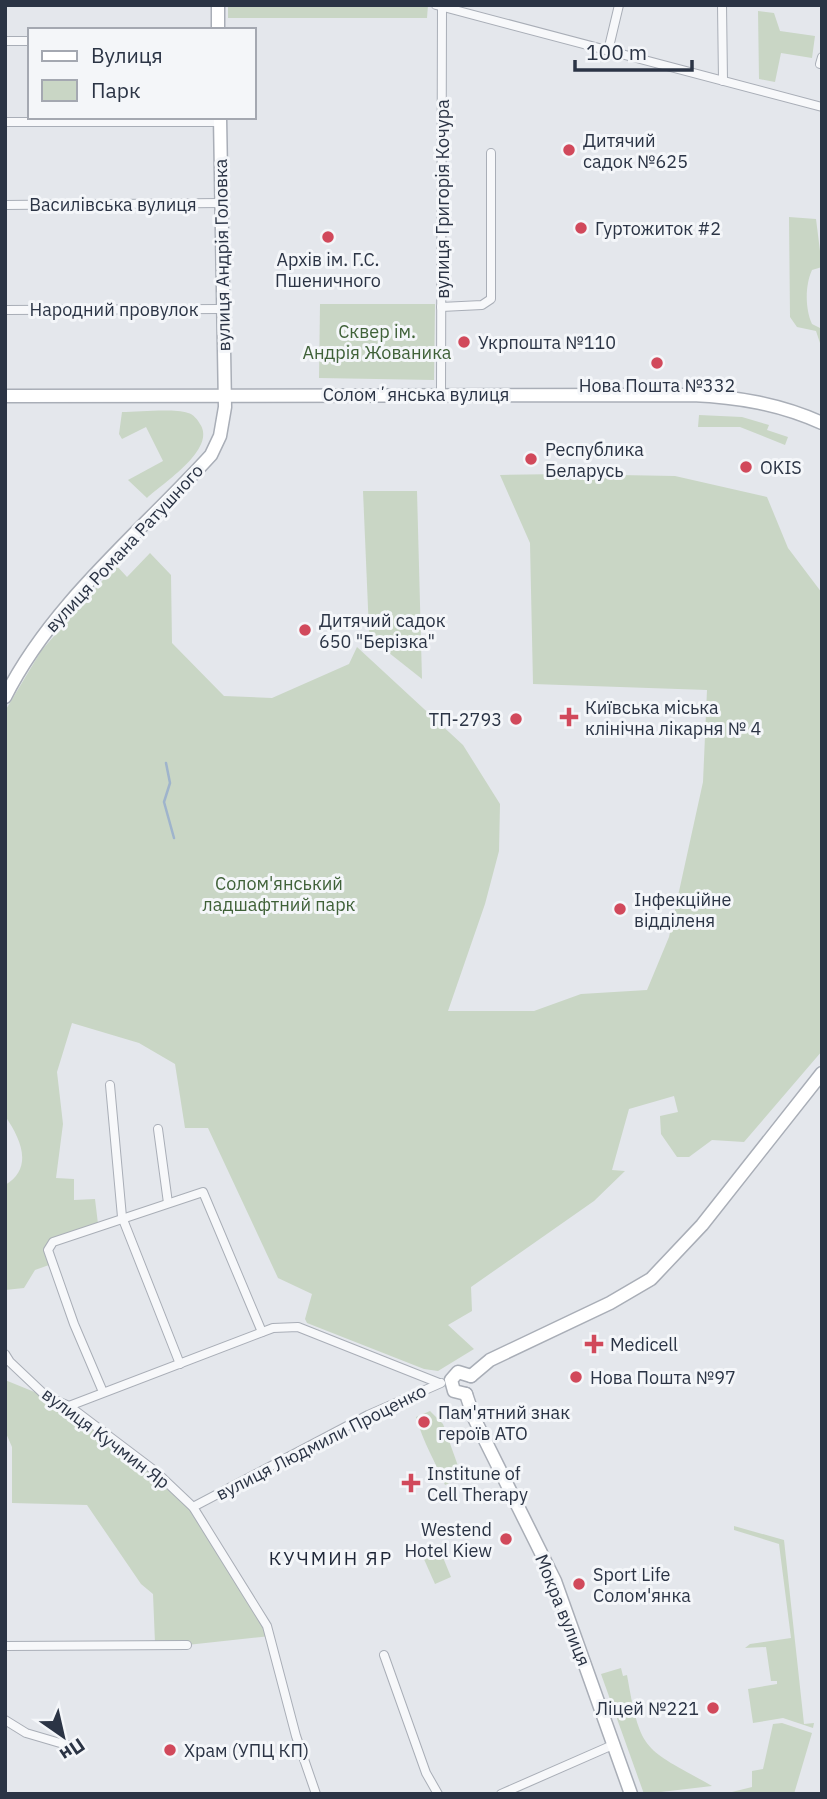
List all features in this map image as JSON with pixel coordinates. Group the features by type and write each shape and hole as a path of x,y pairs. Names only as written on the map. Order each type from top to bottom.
{"street":[{"path":"218,5 219,28"},
{"path":"608,51 619,5"},
{"path":"722,5 723,81"},
{"path":"440,6 822,107"},
{"name":"вулиця Григорія Кочура","path":"440,6 441,393"},
{"path":"5,41 28,41"},
{"path":"5,122 220,119"},
{"name":"вулиця Андрія Головка","path":"220,119 224,394"},
{"path":"442,307 482,305 491,299 491,153"},
{"name":"Василівська вулиця","path":"5,205 221,204"},
{"name":"Народний провулок","path":"5,310 222,309"},
{"name":"Соломʼянська вулиця","path":"5,396 441,393 722,397 772,405 822,423"},
{"name":"вулиця Романа Ратушного","path":"5,697 17,673 53,624 211,455 220,436 224,394"},
{"path":"471,1376 490,1360 610,1303 651,1279 702,1225 822,1073"},
{"path":"110,1085 122,1217 180,1364"},
{"path":"158,1129 167,1203"},
{"path":"103,1392 74,1324 48,1250 53,1242 204,1192 262,1332"},
{"path":"69,1406 273,1328 298,1327 445,1383 456,1393 466,1394 474,1386 471,1376"},
{"name":"вулиця Кучмин Яр","path":"5,1354 10,1363 47,1397 69,1406 155,1472 193,1507 267,1626 296,1736 316,1794"},
{"path":"445,1383 458,1372 471,1376"},
{"name":"вулиця Людмили Проценко","path":"193,1507 368,1415 445,1383"},
{"name":"Мокра вулиця","path":"466,1394 474,1418 555,1581 631,1794"},
{"path":"5,1646 187,1645"},
{"path":"384,1655 426,1773 438,1794"},
{"path":"5,1720 26,1732 77,1748"},
{"path":"501,1794 615,1744"}],"green space":[{"path":"228,5 428,5 427,18 228,18"},
{"path":"758,11 774,13 780,31 815,36 812,58 781,53 775,82 759,79"},
{"path":"789,217 816,219 822,267 812,270 807,304 812,324 822,329 822,349 816,331 797,327 790,317"},
{"name":"Сквер ім. Андрія Жованика","path":"320,304 435,304 434,380 319,378"},
{"path":"165,410 188,413 198,421 203,434 201,444 186,465 147,498 128,480 163,461 146,427 122,439 119,434 122,412"},
{"path":"699,415 742,417 769,425 767,430 788,437 785,445 740,427 698,427"},
{"name":"Солом'янський ладшафтний парк","path":"500,475 675,476 767,497 788,548 822,593 822,1051 744,1142 712,1140 689,1157 677,1157 661,1134 660,1116 678,1112 674,1096 629,1109 612,1170 625,1171 594,1201 471,1287 472,1311 448,1325 474,1349 438,1371 424,1369 307,1323 305,1319 312,1294 278,1278 208,1128 185,1128 175,1064 139,1043 72,1023 57,1072 63,1124 56,1178 74,1179 74,1200 95,1199 98,1224 51,1241 49,1265 35,1270 24,1288 5,1290 5,1185 19,1170 22,1153 16,1134 5,1116 5,711 41,651 116,565 127,577 150,553 171,575 172,643 224,696 272,698 349,664 357,647 463,745 500,804 499,851 485,904 448,1011 534,1011 581,994 647,990 669,937 703,782 707,690 533,684 530,543"},
{"path":"363,491 417,491 422,679 374,641 369,631"},
{"path":"5,1380 69,1406 193,1507 271,1636 187,1645 155,1643 153,1594 141,1584 87,1505 12,1503 12,1447 5,1431"},
{"path":"430,1411 443,1424 462,1477 445,1485 416,1417"},
{"path":"734,1526 784,1540 804,1724 814,1723 813,1728 783,1718 753,1723 748,1689 777,1684 777,1681 771,1681 766,1647 745,1648 750,1644 791,1638 779,1544 734,1530"},
{"path":"440,1550 451,1577 435,1584 423,1557"},
{"path":"621,1668 623,1676 627,1675 637,1721 649,1746 659,1755 712,1786 644,1794 601,1674"},
{"path":"782,1723 812,1733 794,1794 724,1794 752,1787 752,1771 763,1769 773,1724"}],"waterway":[{"path":"166,763 170,783 164,802 174,838"}],"place":[{"name":"Дитячий садок №625","path":"569,150"},
{"name":"Гуртожиток #2","path":"581,228"},
{"name":"Архів ім. Г.С. Пшеничного","path":"328,237"},
{"name":"Укрпошта №110","path":"464,342"},
{"name":"Нова Пошта №332","path":"657,363"},
{"name":"Республика Беларусь","path":"531,459"},
{"name":"OKIS","path":"746,467"},
{"name":"Дитячий садок 650 \"Берізка\"","path":"305,630"},
{"name":"Київська міська клінічна лікарня № 4","path":"569,717"},
{"name":"ТП-2793","path":"516,719"},
{"name":"Інфекційне відділеня","path":"620,909"},
{"name":"Medicell","path":"594,1344"},
{"name":"Нова Пошта №97","path":"576,1377"},
{"name":"Пам'ятний знак героїв АТО","path":"424,1422"},
{"name":"Institune of Cell Therapy","path":"411,1483"},
{"name":"Westend Hotel Kiew","path":"506,1539"},
{"name":"Sport Life Солом'янка","path":"579,1584"},
{"name":"Ліцей №221","path":"713,1708"},
{"name":"Храм (УПЦ КП)","path":"170,1750"}],"district":[{"name":"КУЧМИН ЯР","path":"331,1558"}]}
